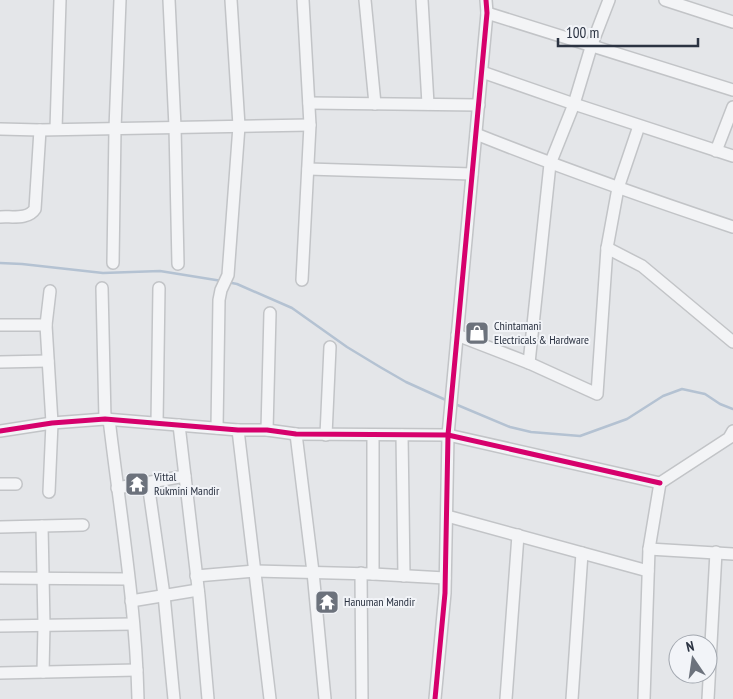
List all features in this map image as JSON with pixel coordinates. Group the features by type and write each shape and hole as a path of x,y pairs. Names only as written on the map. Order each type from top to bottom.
{"street":[{"path":"56,129 60,0"},
{"path":"113,263 115,129 120,0"},
{"path":"169,0 175,127 178,264"},
{"path":"217,428 219,300 221,290 228,275 239,126 231,0"},
{"path":"302,280 310,125 303,0"},
{"path":"365,0 375,104"},
{"path":"422,0 428,104"},
{"path":"435,699 445,578 448,435 482,72 487,13 486,0"},
{"path":"529,363 550,164 574,104 592,44 609,0"},
{"path":"666,0 733,22"},
{"path":"487,13 592,44 733,90"},
{"path":"482,72 733,156"},
{"path":"310,103 479,105"},
{"path":"716,151 733,107"},
{"path":"0,129 40,130 310,125"},
{"path":"457,335 529,363 597,394 607,248 618,188 639,126"},
{"path":"0,216 28,216 35,209 40,130"},
{"path":"476,134 550,164 733,227"},
{"path":"308,169 472,174"},
{"path":"607,248 642,266 733,342"},
{"path":"102,288 107,419 131,601 138,699"},
{"path":"157,423 159,288"},
{"path":"50,291 46,325 52,423 50,492"},
{"path":"267,430 270,312"},
{"path":"0,325 46,325"},
{"path":"326,435 330,347"},
{"path":"0,362 48,361"},
{"path":"0,430 52,423 107,419 238,430 267,430 296,434 448,435 660,483 729,438 733,431"},
{"path":"179,425 198,590 208,699"},
{"path":"238,430 270,699"},
{"path":"296,434 325,699"},
{"path":"372,435 373,574"},
{"path":"402,435 404,576"},
{"path":"117,488 185,476"},
{"path":"148,482 164,596 174,699"},
{"path":"644,699 649,549 660,483"},
{"path":"0,484 16,484"},
{"path":"446,516 648,571"},
{"path":"0,527 83,525"},
{"path":"42,526 43,672"},
{"path":"506,699 518,536"},
{"path":"649,549 733,554"},
{"path":"708,699 716,552"},
{"path":"572,699 582,553"},
{"path":"196,576 255,571 445,578"},
{"path":"361,574 362,699"},
{"path":"0,578 128,579"},
{"path":"131,601 198,590"},
{"path":"0,626 133,624"},
{"path":"0,673 137,670"}],"waterway":[{"path":"0,263 103,273 160,271 222,281"},
{"path":"227,282 237,284 292,308 347,347 380,367 406,382 448,401"},
{"path":"455,404 510,427 531,432 580,436 627,419 663,396 682,389 705,394 720,404 733,409"}],"cycle path":[{"path":"435,699 445,593 448,435 487,13 486,0"},
{"path":"0,431 52,423 105,419 238,430 267,430 296,434 448,435 660,483"}],"place":[{"name":"Chintamani Electricals & Hardware","path":"477,333"},
{"name":"Vittal Rukmini Mandir","path":"137,484"},
{"name":"Hanuman Mandir","path":"327,602"}]}
